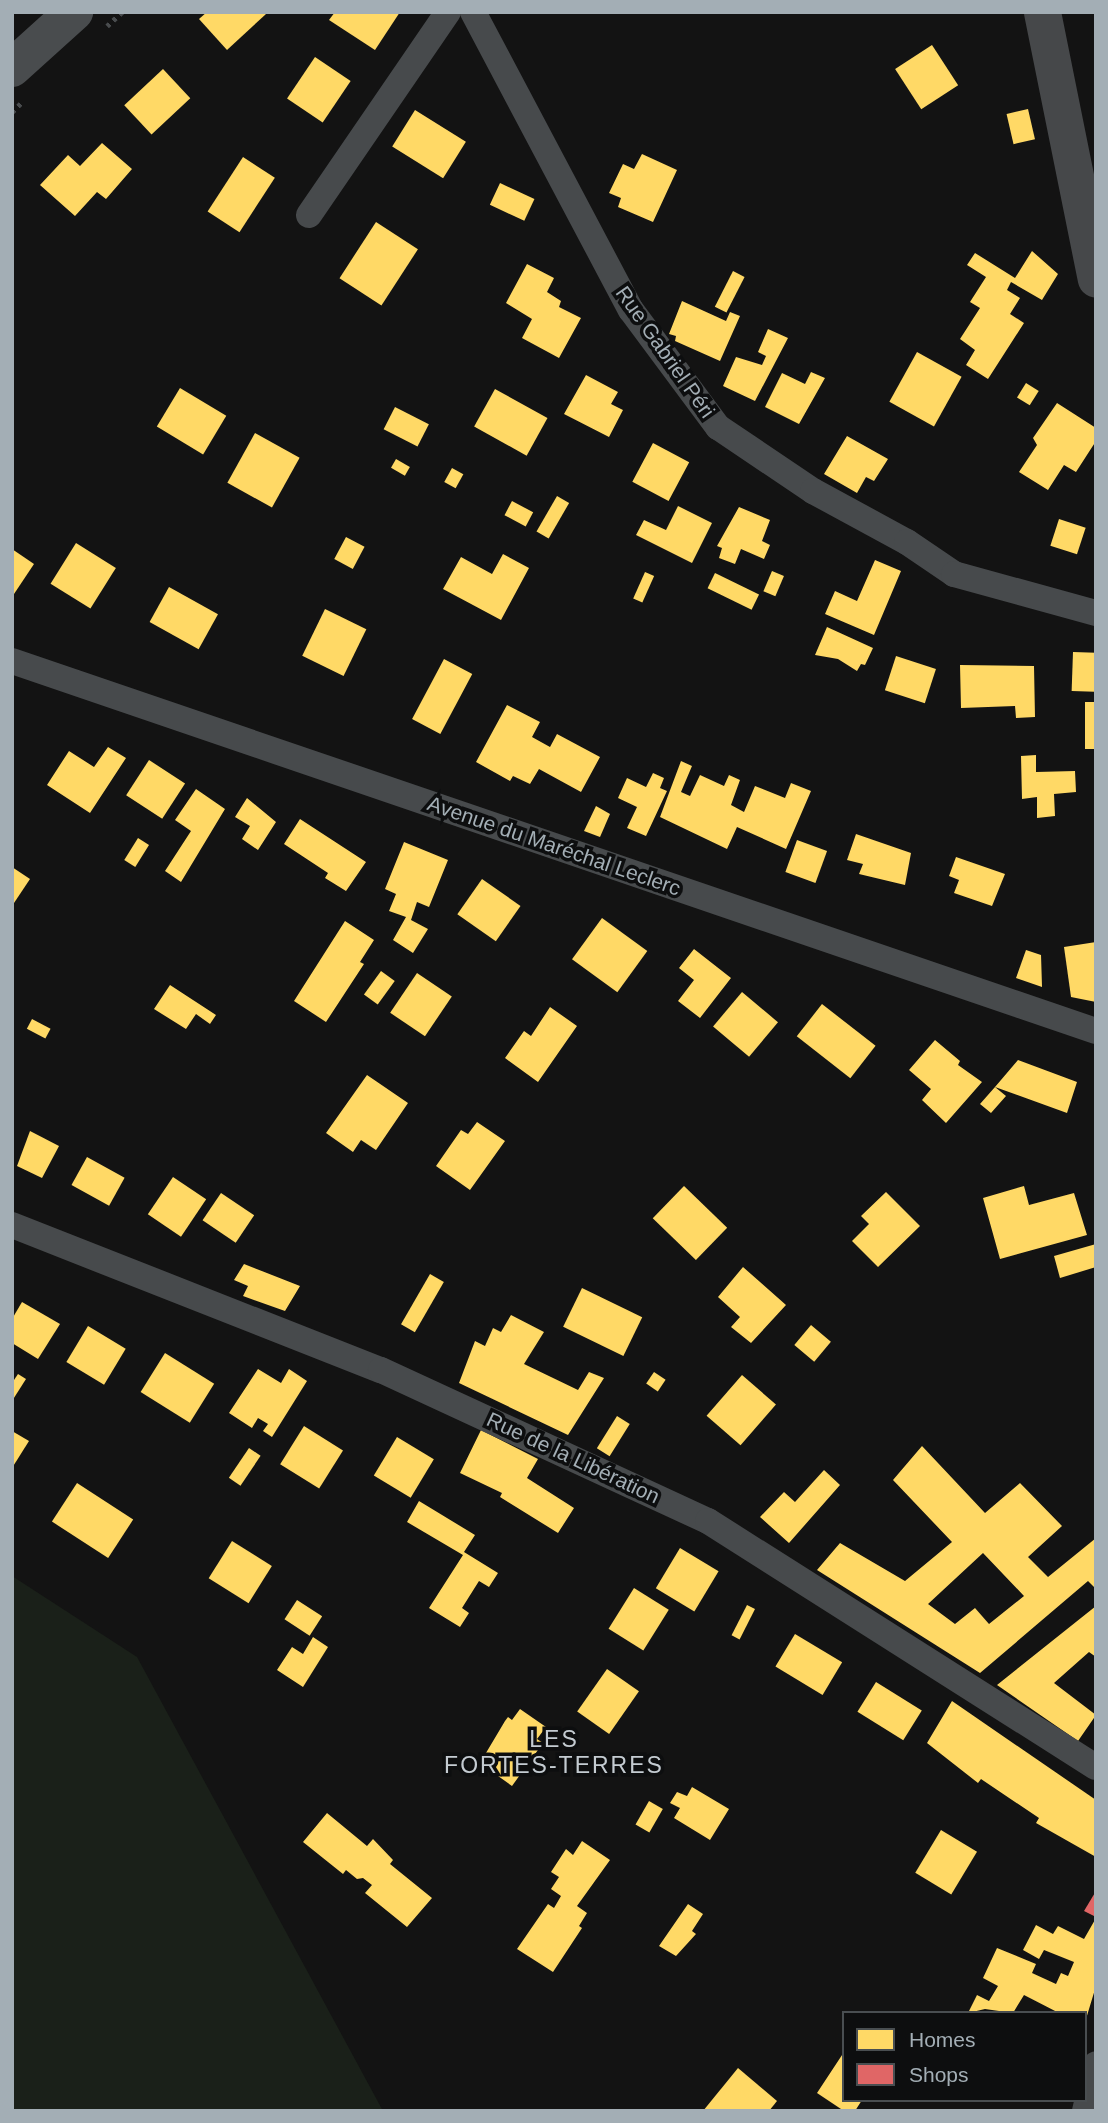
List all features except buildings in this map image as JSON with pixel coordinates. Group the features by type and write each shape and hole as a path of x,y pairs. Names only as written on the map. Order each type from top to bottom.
{"main road":[{"path":"12,68 74,12"}],"street":[{"path":"309,215 448,12"},
{"name":"Rue Gabriel Péri","path":"473,12 631,310 718,427 813,491 907,542 954,574 1096,612"},
{"path":"1042,12 1096,279"},
{"name":"Avenue du Maréchal Leclerc","path":"12,661 1096,1031"},
{"name":"Rue de la Libération","path":"12,1225 381,1370 708,1521 1096,1767"},
{"path":"1085,2111 1096,2064"}],"shaded area":[{"path":"12,1576 137,1657 383,2111 12,2111"}],"district":[{"name":"LES FORTES-TERRES","path":"554,1752"}]}
